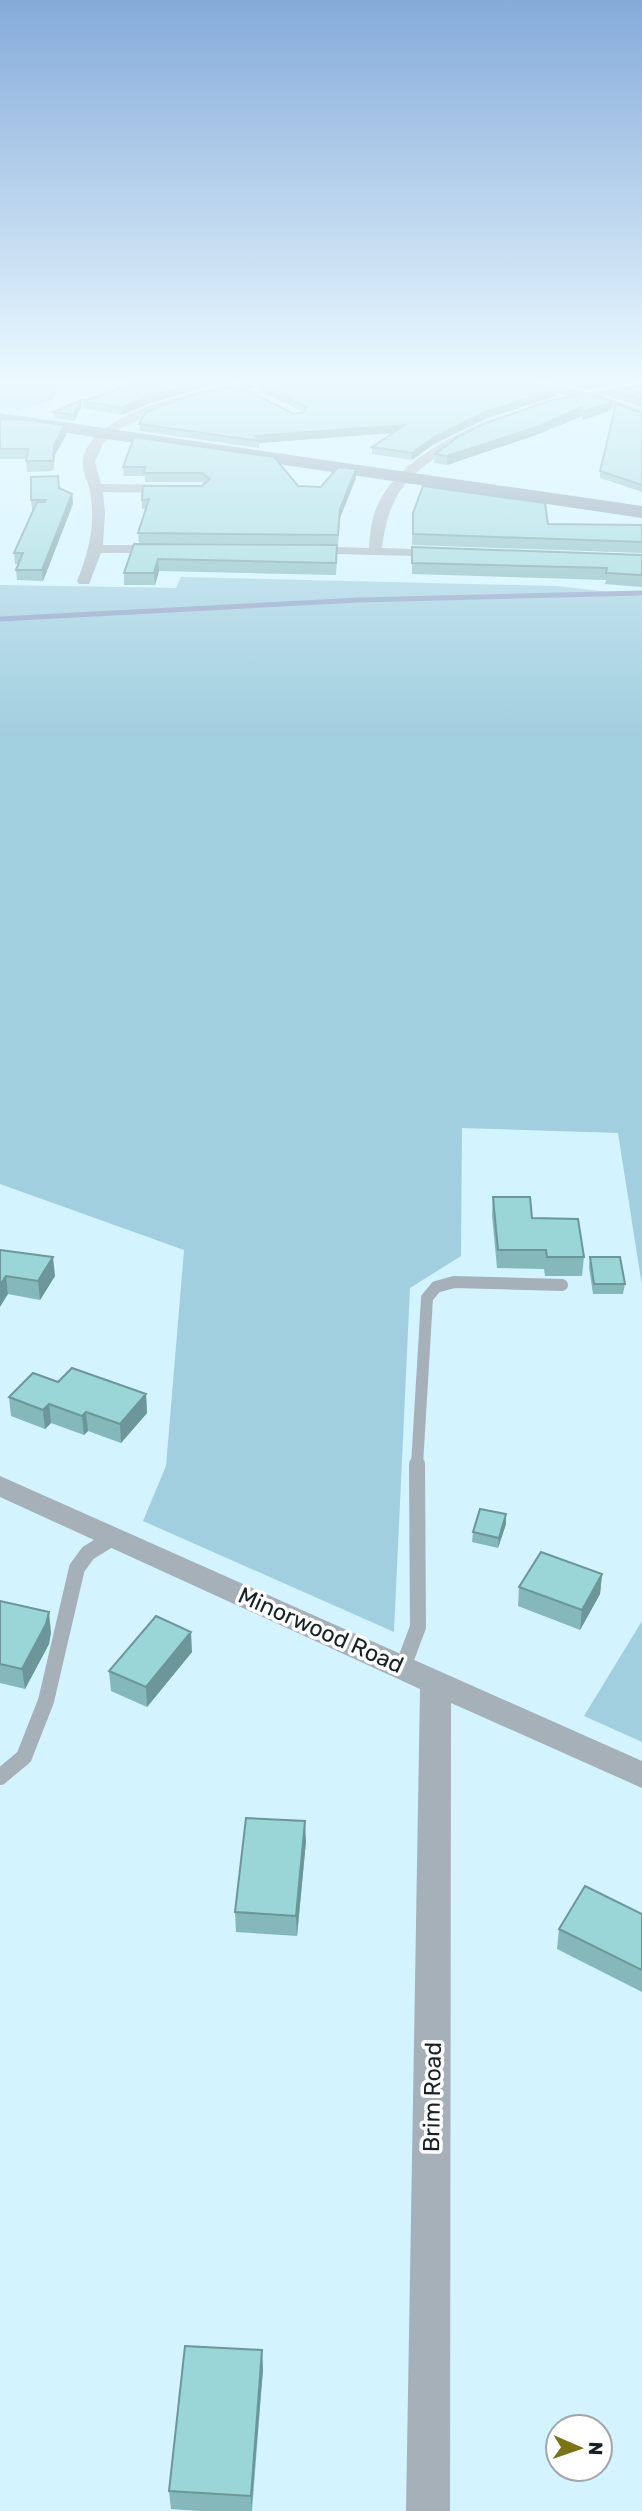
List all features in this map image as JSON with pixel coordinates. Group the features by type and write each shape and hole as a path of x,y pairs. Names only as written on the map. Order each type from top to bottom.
{"street":[{"path":"84,581 97,549 97,499"},
{"path":"375,551 384,507 390,499"},
{"path":"559,499 642,512"},
{"path":"97,549 181,550"},
{"path":"292,550 455,554"},
{"name":"Minorwood Road","path":"0,1486 642,1775"},
{"name":"Brim Road","path":"420,1675 428,2511"}],"lane":[{"path":"420,1675 418,1464 426,1298 436,1287 454,1282 562,1285"},
{"path":"0,1777 24,1757 46,1702 77,1568 88,1553 114,1537"}],"shaded area":[{"path":"181,577 557,586 642,596 642,1286 618,1133 462,1128 461,1256 410,1288 394,1632 143,1521 166,1466 184,1250 0,1184 0,585 176,588"},
{"path":"642,1621 642,1742 584,1716"}],"building":[{"path":"70,499 42,570 16,570 23,553 14,553 37,502 46,500 31,500"},
{"path":"149,499 344,499 340,509 338,535 138,533"},
{"path":"418,499 518,499 545,503 548,524 642,525 642,542 413,534 413,513"},
{"path":"134,544 337,545 336,563 158,559 154,573 124,573"},
{"path":"412,547 642,555 642,575 606,573 607,568 412,563"},
{"path":"493,1197 530,1197 532,1218 578,1219 584,1257 547,1257 546,1250 498,1250"},
{"path":"0,1250 53,1257 38,1281 6,1276 0,1285"},
{"path":"590,1257 620,1257 625,1284 594,1284"},
{"path":"72,1368 146,1394 120,1424 86,1412 82,1416 49,1404 43,1410 9,1397 33,1373 58,1382"},
{"path":"480,1509 506,1514 499,1538 473,1532"},
{"path":"541,1552 602,1574 582,1610 519,1587"},
{"path":"0,1601 49,1612 46,1624 22,1669 0,1664"},
{"path":"156,1616 191,1632 146,1687 109,1671"},
{"path":"246,1818 305,1821 296,1916 235,1912"},
{"path":"585,1886 642,1914 642,1970 559,1929"},
{"path":"185,2346 262,2350 251,2496 169,2491"}],"waterway":[{"path":"0,619 359,600 642,593"}]}
